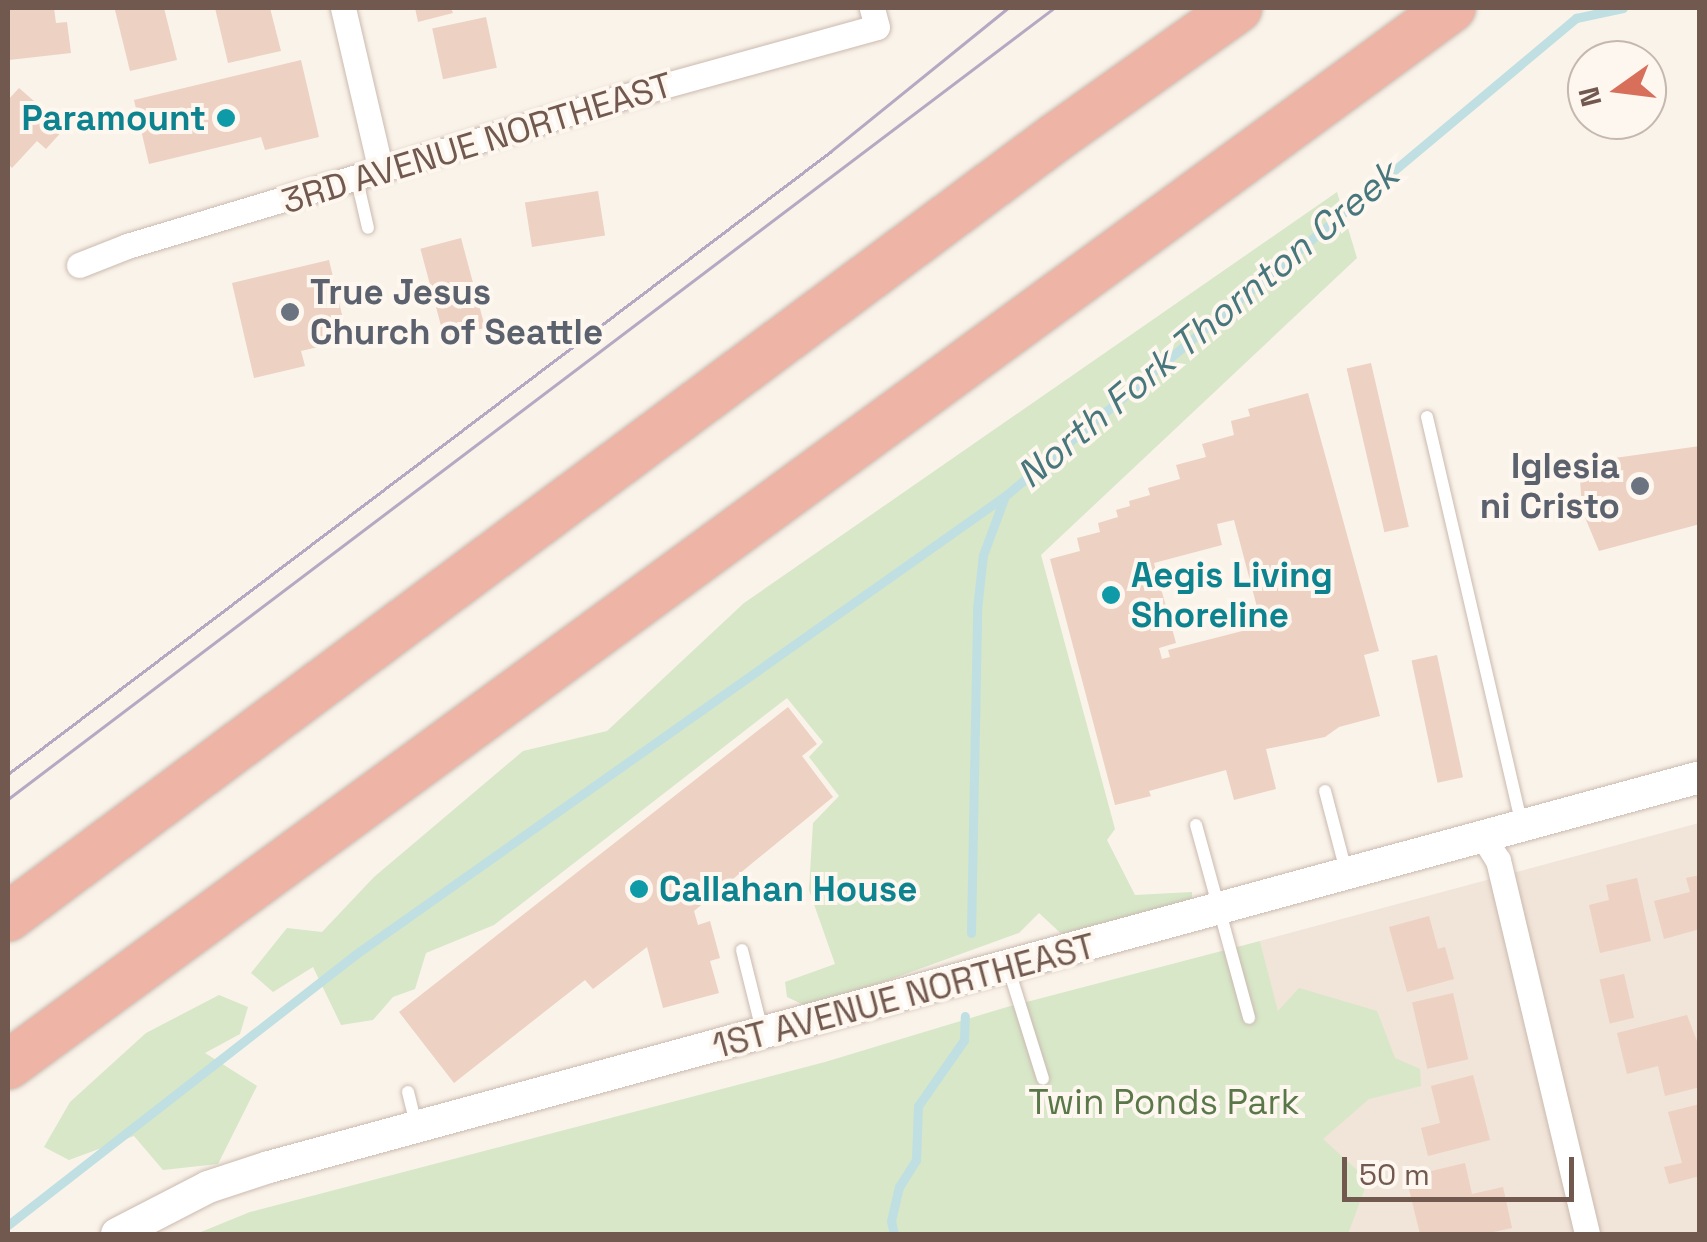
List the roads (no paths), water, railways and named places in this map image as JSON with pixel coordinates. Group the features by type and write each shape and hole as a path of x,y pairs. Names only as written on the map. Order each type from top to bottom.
{"highway":[{"path":"1055,138 1198,8"},
{"path":"8,917 1055,138 1238,8"},
{"path":"8,1065 1451,8"},
{"path":"1374,63 1476,8"}],"street":[{"path":"343,8 369,175"},
{"name":"3RD AVENUE NORTHEAST","path":"79,265 128,246 875,17"},
{"name":"1ST AVENUE NORTHEAST","path":"118,1234 208,1187 416,1126 763,1036 1700,778"},
{"path":"1484,838 1500,868 1588,1234"}],"lane":[{"path":"368,228 369,175"},
{"path":"1426,417 1523,827"},
{"path":"1325,791 1347,876"},
{"path":"1196,825 1249,1018"},
{"path":"742,950 763,1036"},
{"path":"1008,966 1043,1079"},
{"path":"408,1092 416,1126"}],"waterway":[{"name":"North Fork Thornton Creek","path":"971,933 977,609 983,555 1005,496 1576,18 1623,8"},
{"path":"8,1225 356,954 1005,496"},
{"name":"North Fork Thornton Creek","path":"894,1234 891,1221 899,1187 916,1160 918,1106 964,1040 965,1016"}],"tram line":[{"path":"8,774 830,152 1008,8"},
{"path":"8,799 1054,8"}],"place":[{"name":"Paramount","path":"226,118"},
{"name":"True Jesus Church of Seattle","path":"290,312"},
{"name":"Iglesia ni Cristo","path":"1640,486"},
{"name":"Aegis Living Shoreline","path":"1111,595"},
{"name":"Callahan House","path":"639,889"}],"park label":[{"name":"Twin Ponds Park","path":"1164,1102"}]}
